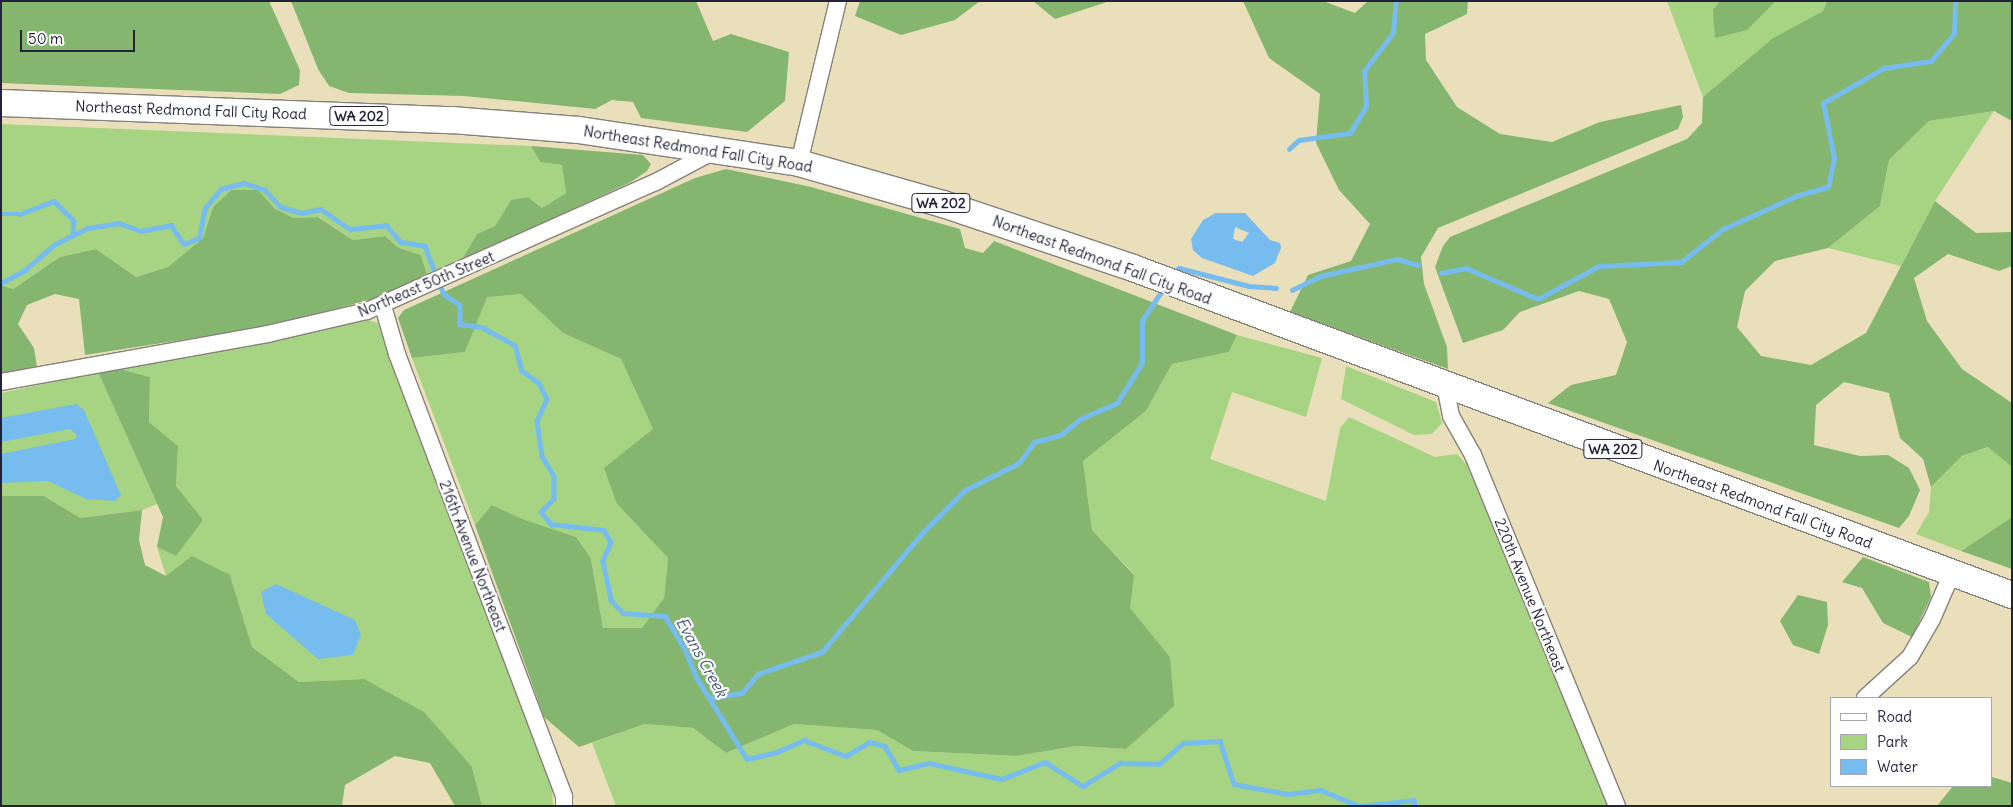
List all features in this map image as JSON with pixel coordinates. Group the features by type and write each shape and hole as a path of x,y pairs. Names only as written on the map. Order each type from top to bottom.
{"main road":[{"name":"Northeast Redmond Fall City Road","path":"1,102 452,120 579,130 799,163 943,204 1160,279 2012,595"}],"street":[{"path":"799,163 838,1"},
{"name":"Northeast 50th Street","path":"1,382 277,333 382,306 656,182 714,150"},
{"name":"216th Avenue Northeast","path":"382,306 397,354 564,797 564,806"},
{"name":"220th Avenue Northeast","path":"1445,385 1451,416 1473,455 1617,806"},
{"path":"1866,697 1910,657 1932,620 1952,573"}],"green space":[{"path":"1,1 269,1 300,70 299,85 280,94 1,83"},
{"path":"291,1 696,1 713,41 731,34 789,52 785,101 747,132 641,118 633,102 612,100 595,109 464,96 349,93 329,86 318,69"},
{"path":"860,1 980,1 955,20 901,35 855,16"},
{"path":"1033,1 1110,1 1055,19"},
{"path":"1243,1 1323,1 1355,13 1368,1 1468,1 1467,14 1425,34 1426,60 1457,107 1500,134 1552,142 1600,122 1681,105 1683,117 1678,129 1438,228 1421,257 1424,284 1447,347 1448,369 1290,312 1308,275 1351,261 1370,224 1339,190 1316,143 1320,94 1269,58"},
{"path":"1667,1 1827,1 1823,11 1773,38 1703,97"},
{"path":"1720,1 1776,1 1747,30 1715,38 1713,10"},
{"path":"1827,1 2012,1 2012,121 1994,111 1929,121 1889,160 1880,206 1828,248 1775,261 1745,291 1737,327 1761,356 1811,365 1866,333 1935,201 1976,233 2012,232 2012,266 1999,271 1948,254 1914,278 1927,321 1962,369 2012,403 2012,467 1988,447 1962,456 1931,487 1923,459 1900,438 1889,393 1844,382 1816,405 1814,445 1860,456 1888,455 1909,468 1920,490 1909,516 1899,528 1548,403 1571,385 1616,375 1627,342 1609,299 1579,291 1520,312 1503,330 1463,343 1435,267 1443,246 1450,237 1687,139 1702,123 1703,97 1773,38 1823,11"},
{"path":"1994,111 1935,201 1901,266 1828,248 1880,206 1889,160 1929,121"},
{"path":"1,124 531,146 540,162 562,165 566,193 542,208 528,197 511,200 495,226 477,234 461,261 428,278 421,255 399,248 385,236 353,240 319,217 294,218 275,209 257,190 231,190 213,207 203,238 168,267 136,277 96,249 60,257 13,289 1,285"},
{"path":"531,146 643,155 651,164 647,171 631,182 461,261 477,234 495,226 511,200 528,197 542,208 566,193 562,165 540,162"},
{"path":"726,169 811,187 960,229 965,248 983,253 994,241 1237,335 1229,352 1172,364 1146,411 1083,461 1092,530 1134,575 1130,608 1170,657 1174,706 1126,749 1076,746 1017,756 913,751 877,730 794,724 726,753 693,728 645,724 579,747 544,717 475,525 492,505 522,519 576,537 591,559 603,628 642,628 664,598 668,558 617,504 604,468 653,429 621,359 563,333 521,294 487,297 465,352 412,358 398,318 404,310 695,178"},
{"path":"231,190 258,190 275,209 294,218 318,217 353,240 385,236 399,248 421,255 428,278 376,298 246,330 85,355 79,299 55,294 27,305 18,324 34,348 37,367 1,374 1,285 13,289 60,257 96,249 136,277 168,267 203,238 213,207"},
{"path":"521,294 563,333 621,359 653,429 617,504 668,558 664,598 643,628 603,628 591,559 493,505 475,525 412,358 465,352 487,296"},
{"path":"368,320 378,323 509,670 552,789 553,806 482,806 472,767 364,679 299,682 252,647 230,575 166,576 157,547 176,555 202,520 176,486 178,446 149,422 150,377 117,368 251,346"},
{"path":"1237,335 1322,358 1306,417 1232,392 1210,459 1326,501 1340,428 1349,417 1435,457 1457,454 1467,465 1609,806 616,806 592,743 645,724 693,728 726,753 794,724 877,730 913,751 1017,756 1076,746 1126,749 1170,657 1129,608 1134,574 1092,530 1083,461 1146,411 1172,364 1229,352"},
{"path":"1346,366 1436,402 1442,423 1432,434 1414,435 1341,399"},
{"path":"117,368 150,377 149,422 178,446 176,486 203,520 176,556 157,547 163,517 98,372"},
{"path":"98,372 157,504 142,510 80,518 44,496 1,496 1,393"},
{"path":"1989,447 2012,467 2012,517 1961,551 1916,534 1929,512 1931,487 1962,456"},
{"path":"1,496 44,496 80,518 142,510 139,540 145,565 166,576 192,556 230,575 252,647 299,682 364,679 424,712 472,767 482,806 455,806 430,763 395,756 345,785 342,806 1,806"},
{"path":"2012,517 2012,569 1961,551"},
{"path":"1863,557 1929,582 1931,597 1912,637 1883,623 1862,588 1842,582"},
{"path":"1798,595 1827,602 1828,625 1819,654 1793,645 1780,621"},
{"path":"1993,777 2012,783 2012,806 1937,806 1952,787 1993,787"}],"water":[{"path":"1216,213 1245,213 1270,240 1280,243 1281,248 1275,263 1253,276 1202,258 1193,250 1191,239 1203,220","holes":["1235,227 1249,233 1242,242 1233,239"]},
{"path":"76,404 84,410 121,495 115,501 86,499 48,481 1,483 1,454 75,439 77,435 70,429 1,442 1,418"},
{"path":"276,584 355,620 361,635 353,655 318,659 266,614 261,592"}],"waterway":[{"path":"1289,149 1299,140 1350,133 1366,106 1364,71 1393,33 1396,1"},
{"path":"1441,273 1466,268 1538,299 1599,266 1681,262 1723,229 1796,196 1828,187 1834,158 1823,103 1884,68 1931,61 1954,34 1955,1"},
{"name":"Evans Creek","path":"1,283 25,270 55,244 88,228 119,223 141,231 171,225 184,244 199,238 205,208 221,189 244,183 265,190 281,207 302,213 321,209 350,229 386,225 401,242 425,246 436,275"},
{"path":"1,214 20,214 54,201 74,221 73,235"},
{"path":"1292,290 1321,276 1397,259 1418,265"},
{"path":"1172,274 1179,268 1249,286 1276,288"},
{"name":"Evans Creek","path":"439,283 444,294 460,305 460,324 482,327 515,345 522,371 539,383 547,399 537,421 542,456 554,476 554,499 541,512 551,524 604,530 611,542 603,561 611,600 623,613 665,616 685,649 697,678 747,759 777,752 804,740 846,756 869,742 885,746 899,770 929,763 1002,779 1045,762 1083,786 1120,763 1159,764 1183,743 1220,741 1234,784 1288,794 1321,790 1359,806"},
{"path":"710,698 742,693 758,674 822,652 923,532 965,490 1019,463 1034,442 1061,435 1080,419 1117,403 1142,363 1142,321 1163,289"},
{"name":"Evans Creek","path":"1362,806 1414,800 1415,806"}]}
